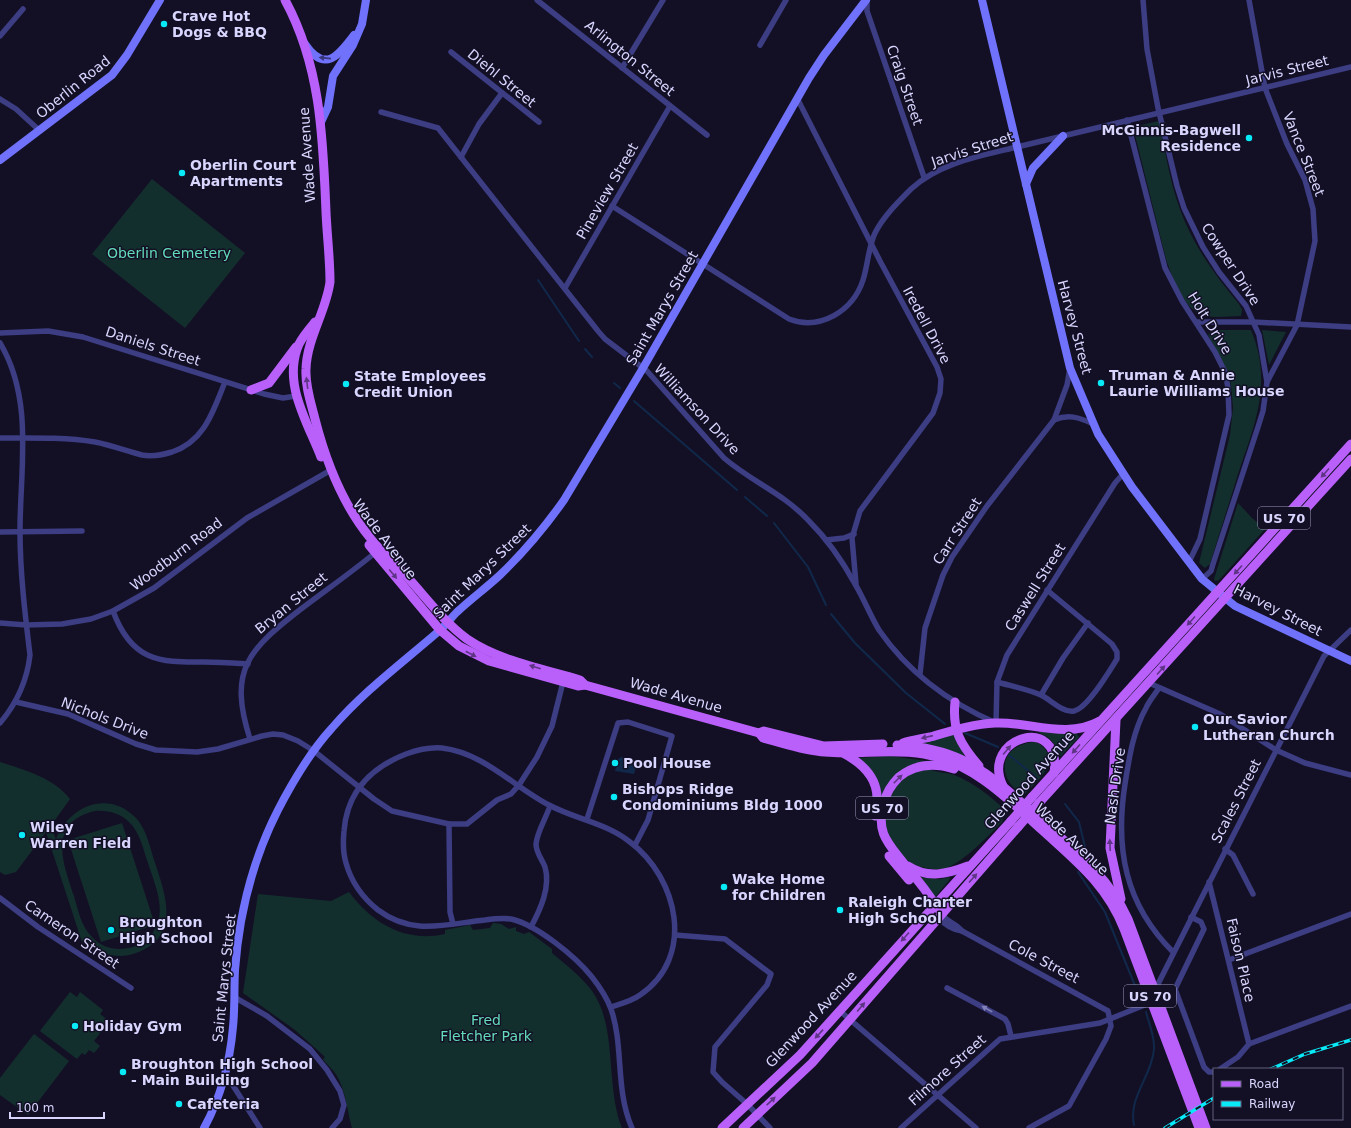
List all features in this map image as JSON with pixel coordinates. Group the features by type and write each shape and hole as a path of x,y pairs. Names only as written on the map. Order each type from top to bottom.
{"main road":[{"name":"Oberlin Road","path":"0,160 102,84 121,65 160,0"},
{"name":"Wade Avenue","path":"285,0 304,43 314,79 321,122 330,279 328,295 311,340 306,370 308,391 328,471"},
{"path":"321,122 328,107 333,76 353,45 362,24 366,0"},
{"name":"Saint Marys Street","path":"204,1128 217,1100 226,1073 234,1026 235,970 240,930 255,865 278,810 301,770 330,729 365,693 440,630 521,554 549,521 564,500 643,368 797,98 824,55 867,0"},
{"name":"Harvey Street","path":"982,0 1070,368 1098,434 1123,474 1189,562 1202,579 1224,599 1235,606 1351,661"},
{"path":"304,43 316,57 326,60 332,59 342,50 362,24"},
{"path":"1026,184 1033,168 1063,136"},
{"name":"Wade Avenue","path":"322,313 299,343 293,370 296,396 345,511 440,630 459,646 478,657 578,686 585,684"},
{"path":"311,340 303,352 300,361 299,384 296,396 304,401 318,430"},
{"path":"251,390 269,382 299,343"},
{"name":"Glenwood Avenue","path":"722,1128 800,1055 970,865 1014,824 1040,803 1089,742 1103,719 1351,444"},
{"name":"Glenwood Avenue","path":"743,1128 812,1063 851,1019 1014,824 1032,797 1054,773 1116,720 1351,459"},
{"name":"Wade Avenue","path":"377,551 448,622 467,638 487,649 533,666 580,680 585,684 759,733 764,731 824,746 899,745 924,748 947,754 964,761 983,772 1003,786 1097,871 1123,910 1202,1115"},
{"path":"955,702 956,730 963,747 983,772"},
{"path":"899,745 956,730 996,723 1049,730 1073,729 1094,724 1103,719"},
{"name":"US 70","path":"1116,720 1110,848 1123,910"},
{"path":"996,723 1035,735 1042,740 1053,751 1056,763 1054,773"},
{"path":"1073,729 1080,732 1089,742"},
{"name":"Wade Avenue","path":"759,733 763,738 815,751 843,753 888,750 913,752 949,762 970,771 1005,796 1087,871 1099,885 1120,918 1199,1128"},
{"path":"1003,786 999,775 999,764 1006,749 1014,742 1024,737 1031,736 1042,740"},
{"path":"843,753 859,763 871,777 877,792 875,824 887,853 934,907"},
{"name":"US 70","path":"970,771 962,773 936,765 922,766 905,773 893,784 883,805 882,824 888,845 904,863 919,872 938,875 970,865"},
{"path":"904,863 939,915"},
{"path":"1202,1115 1211,1128"},
{"name":"US 70","path":"1202,1115 1206,1128"}],"street":[{"name":"Arlington Street","path":"538,0 707,135"},
{"path":"622,68 663,0"},
{"path":"760,45 786,0"},
{"name":"Craig Street","path":"867,0 867,11 924,177"},
{"name":"Cowper Drive","path":"1143,0 1147,49 1177,186 1195,232 1219,272 1246,306 1262,348 1267,382 1263,411 1214,564 1211,571 1202,579"},
{"name":"Vance Street","path":"1249,0 1265,88 1287,144 1305,180 1313,209 1315,241 1297,325 1267,382"},
{"path":"0,36 23,9"},
{"name":"Diehl Street","path":"451,52 539,122"},
{"name":"Jarvis Street","path":"612,206 790,319 799,323 813,323 828,320 837,314 847,307 859,292 871,243 875,234 895,205 924,177 969,159 1351,67"},
{"path":"461,158 483,118 502,93"},
{"name":"Iredell Drive","path":"797,98 871,243 938,367 941,379 940,393 933,413 860,511 854,534 856,584"},
{"path":"0,99 16,109 40,131"},
{"name":"Pineview Street","path":"565,288 670,106"},
{"name":"Williamson Drive","path":"381,112 438,128 605,339 643,368 724,458 737,469 791,503 826,540 856,584 864,604 879,629 902,658 955,702 996,723"},
{"name":"Holt Drive","path":"1127,120 1165,268 1182,300 1215,352 1225,372 1230,402 1229,415 1200,540 1189,562"},
{"path":"1197,322 1253,322 1351,327"},
{"name":"Daniels Street","path":"0,333 48,331 83,337 276,397 296,396"},
{"path":"0,343 17,381 22,408 20,532 26,625 30,655 29,665 16,702 0,723"},
{"name":"Carr Street","path":"920,674 925,628 943,575 952,557 988,506 1054,420 1067,385 1070,368"},
{"path":"0,438 82,440 142,455 165,454 188,445 203,431 212,416 224,382"},
{"path":"1054,420 1062,417 1081,418 1093,424"},
{"name":"Woodburn Road","path":"0,623 26,625 77,622 114,611 154,588 247,518 328,471"},
{"name":"Caswell Street","path":"996,723 996,682 1007,655 1115,483 1123,474"},
{"path":"0,532 82,531"},
{"path":"826,540 844,538 854,534"},
{"name":"Bryan Street","path":"250,739 242,716 241,697 243,677 256,649 271,632 377,551"},
{"path":"996,682 1041,695 1066,710 1074,711 1083,704 1117,659 1117,652 1112,644 1047,590"},
{"path":"114,611 121,628 133,645 145,654 159,660 173,662 248,664"},
{"path":"1041,695 1063,658 1088,623"},
{"name":"Scales Street","path":"1155,991 1191,916 1324,656 1329,650 1340,643 1351,630"},
{"name":"Nichols Drive","path":"16,702 68,714 136,744 156,750 197,752 218,750 250,739 278,734 298,741 314,751 392,811 449,824 467,824 497,800 511,794 519,785 537,757 552,726 563,682"},
{"path":"1149,683 1220,714 1276,750 1305,763 1351,775"},
{"name":"Nash Drive","path":"1159,688 1141,718 1131,750 1123,800 1121,826 1122,852 1126,873 1142,911 1161,939 1173,952"},
{"path":"587,819 618,723 628,722 672,736 648,820 635,845"},
{"path":"611,1007 638,996 657,980 672,954 675,920 667,887 656,867 635,845 612,830 587,819 550,806 476,758 442,748 426,748 395,759 377,770 359,787 350,802 345,819 343,840 345,860 350,876 371,905 389,918 406,924 426,927 490,919 509,919 530,927 579,963 601,989 611,1007 624,1107 632,1128"},
{"path":"530,927 541,907 545,890 544,867 536,850 536,843 550,806"},
{"path":"449,824 450,912 453,924"},
{"path":"1225,849 1233,855 1253,894"},
{"name":"Faison Place","path":"1209,882 1249,1044"},
{"name":"Cameron Street","path":"0,898 38,927 131,988"},
{"path":"1229,960 1351,914"},
{"name":"Cole Street","path":"939,915 942,922 956,930 962,931 1100,1005 1108,1011 1110,1017"},
{"path":"1191,916 1201,922 1204,929 1175,989 1204,1067 1209,1072 1213,1072"},
{"path":"674,935 725,939 771,974 767,985 715,1047 713,1072 770,1128"},
{"path":"948,988 1005,1019 1008,1024 1010,1036"},
{"path":"234,997 267,1016 310,1049 327,1070 340,1090 344,1105 340,1119 332,1128"},
{"name":"Filmore Street","path":"901,1128 997,1040 1010,1036 1100,1023 1110,1017 1152,1002"},
{"path":"1222,1068 1238,1057 1249,1044 1351,1006"},
{"path":"840,1010 976,1128"},
{"path":"1029,1128 1069,1106 1106,1039 1111,1026 1110,1017"},
{"path":"226,1073 260,1128"}],"green space":[{"path":"1159,121 1172,185 1185,222 1209,265 1239,304 1242,310 1241,316 1210,317 1198,313 1185,301 1172,276 1166,259 1133,127"},
{"name":"Oberlin Cemetery","path":"152,179 245,253 185,328 92,254"},
{"path":"1212,330 1251,330 1261,367 1261,385 1259,403 1250,438 1210,564 1205,568 1199,563 1230,435 1233,408 1231,385 1227,370 1208,335"},
{"path":"1262,330 1286,332 1269,365"},
{"path":"1238,503 1265,529 1219,580 1215,581 1214,579"},
{"path":"1039,731 1075,732 1079,737 1061,756 1059,756 1057,748 1053,742 1039,733"},
{"path":"954,732 964,756 918,743"},
{"path":"1036,742 1045,749 1049,756 1049,763 1041,777 1023,796 1008,780 1005,772 1006,758 1015,748 1028,743"},
{"path":"890,756 927,761 916,764 881,801 858,758"},
{"name":"Wiley Warren Field","path":"0,762 47,780 56,785 70,799 47,831 52,830 56,839 62,827 70,818 80,810 90,805 102,803 114,804 125,809 136,818 148,839 163,889 166,902 165,926 160,937 150,946 129,955 116,956 91,946 86,941 82,942 46,832 16,872 5,875 0,872","holes":["95,811 118,814 133,826 141,841 159,899 159,918 151,935 141,944 123,949 104,946 88,933 80,918 63,858 62,845 64,834 70,824 80,816"]},
{"path":"927,768 933,771 962,778 989,796 1008,812 1002,820 1003,821 977,847 955,864 947,868 937,870 911,863 899,854 891,842 886,828 886,814 889,799 896,786 907,775"},
{"path":"122,823 155,925 101,942 68,840"},
{"path":"920,877 940,879 949,877 950,879 936,896 933,896"},
{"name":"Fred Fletcher Park","path":"349,892 368,913 391,928 403,933 416,936 430,936 445,934 445,930 470,925 473,930 490,928 493,923 501,924 509,929 516,927 516,931 524,934 529,932 552,949 552,953 583,980 592,991 600,1006 608,1039 617,1112 622,1128 352,1128 340,1082 323,1059 325,1057 295,1030 243,993 258,894 331,901"},
{"name":"Holiday Gym","path":"70,992 77,997 80,992 103,1010 100,1014 109,1021 94,1041 100,1046 94,1053 89,1050 85,1055 82,1053 77,1059 40,1031"},
{"path":"34,1034 69,1061 28,1115 0,1095 0,1078"}],"water":[{"path":"621,757 628,760 636,767 634,774 615,771 618,759"}],"waterway":[{"path":"538,280 579,341"},
{"path":"585,349 592,357"},
{"path":"614,383 620,388"},
{"path":"634,401 737,490"},
{"path":"745,497 767,516"},
{"path":"774,523 808,567 826,605"},
{"path":"831,614 855,643 906,693 945,724"},
{"path":"965,733 998,747"},
{"path":"1009,755 1036,777"},
{"path":"1065,804 1079,822 1085,847"},
{"path":"1078,872 1105,912 1140,998"},
{"path":"1134,1125 1134,1105 1149,1068 1154,1049 1153,1035 1146,1012"}],"railway":[{"path":"1273,1068 1305,1054 1351,1040"},
{"path":"1165,1128 1213,1099"}],"place":[{"name":"Crave Hot Dogs & BBQ","path":"164,24"},
{"name":"McGinnis-Bagwell Residence","path":"1249,138"},
{"name":"Oberlin Court Apartments","path":"182,173"},
{"name":"Truman & Annie Laurie Williams House","path":"1101,383"},
{"name":"State Employees Credit Union","path":"346,384"},
{"name":"Our Savior Lutheran Church","path":"1195,727"},
{"name":"Pool House","path":"615,763"},
{"name":"Bishops Ridge Condominiums Bldg 1000","path":"614,797"},
{"name":"Wiley Warren Field","path":"22,835"},
{"name":"Wake Home for Children","path":"724,887"},
{"name":"Raleigh Charter High School","path":"840,910"},
{"name":"Broughton High School","path":"111,930"},
{"name":"Holiday Gym","path":"75,1026"},
{"name":"Broughton High School - Main Building","path":"123,1072"},
{"name":"Cafeteria","path":"179,1104"}]}
